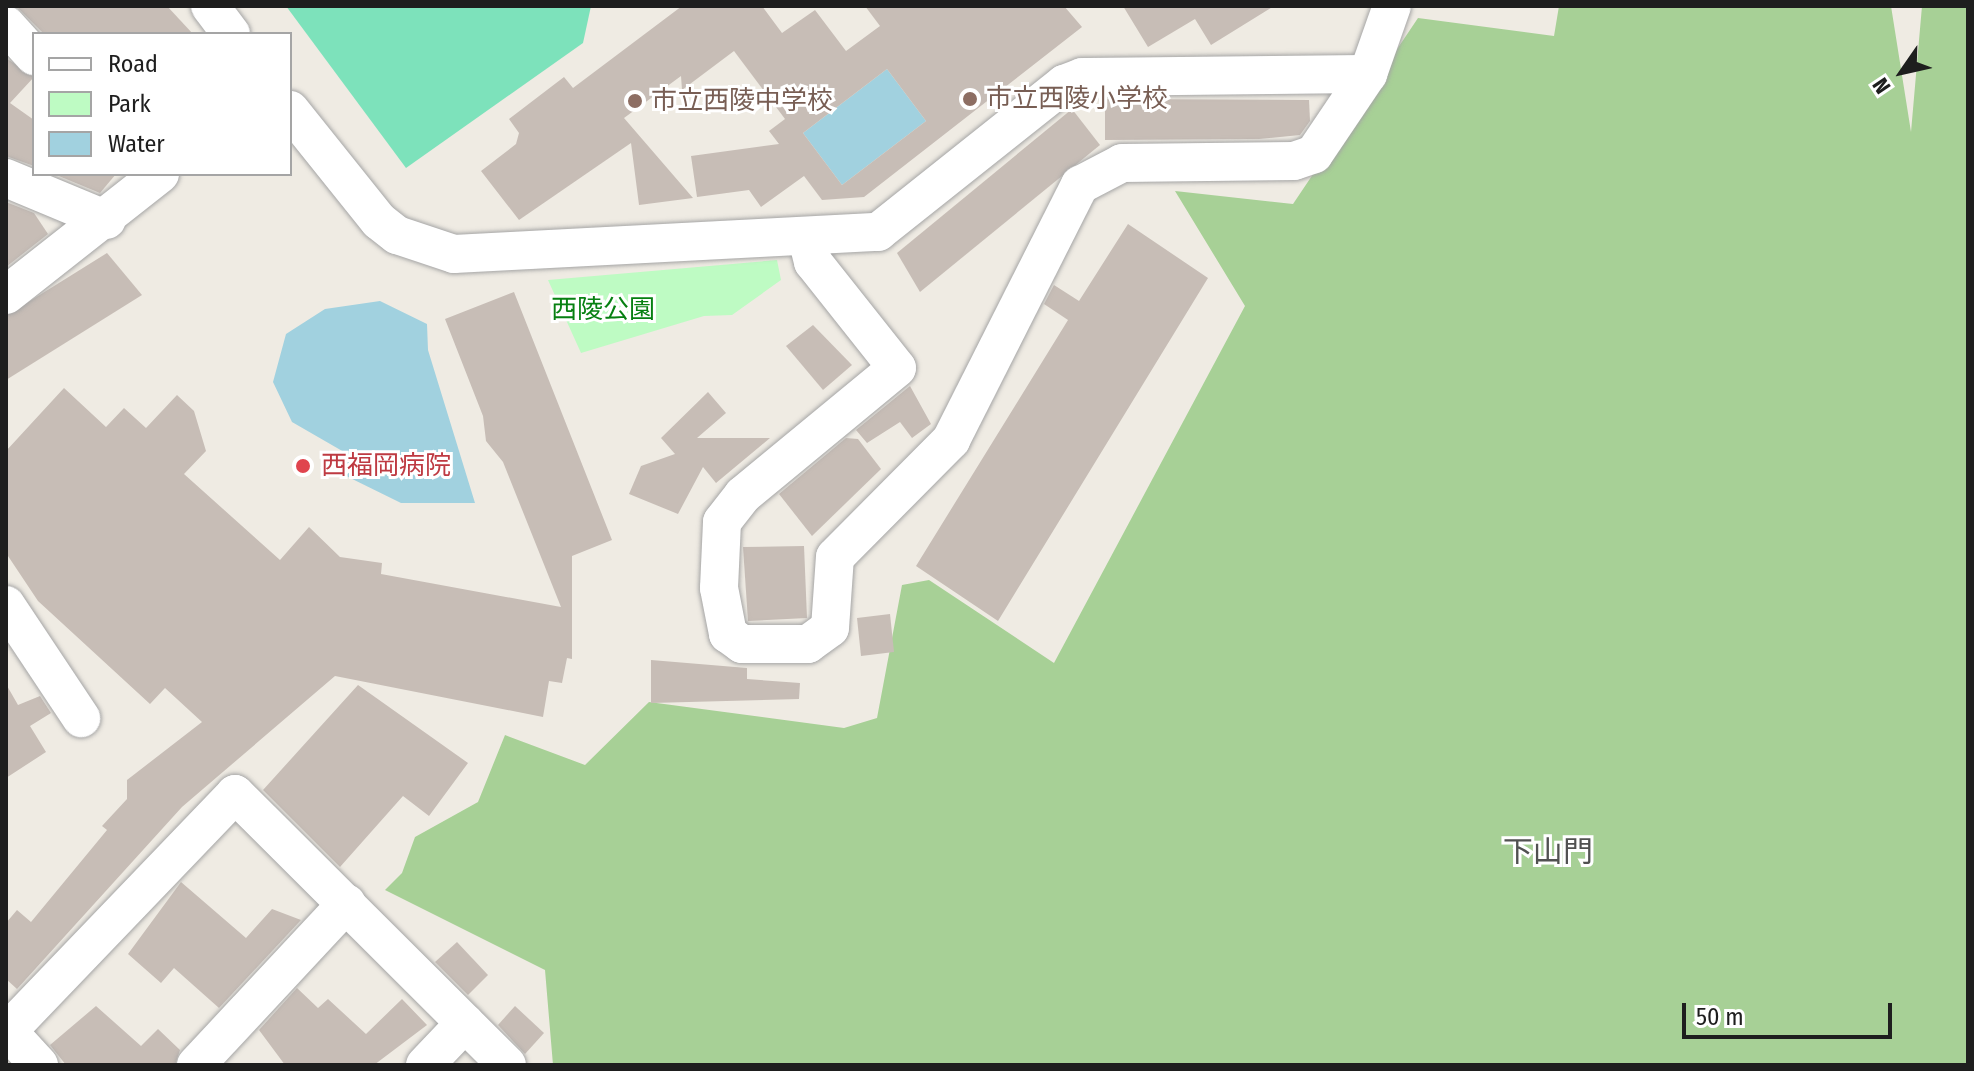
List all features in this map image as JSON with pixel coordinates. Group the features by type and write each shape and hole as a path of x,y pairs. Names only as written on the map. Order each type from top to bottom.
{"street":[{"path":"25,6 6,24 32,54"},
{"path":"210,6 230,32"},
{"path":"807,238 813,262 897,368 743,495 722,522 719,588 728,634 742,644 808,644 830,628 835,557 951,440 1080,185 1122,163 1294,161 1314,154 1368,74 1392,6"},
{"path":"292,112 379,221 397,235 454,254 878,232 1082,77 1368,74"},
{"path":"6,295 107,220 158,176"},
{"path":"6,178 107,220"},
{"path":"6,605 81,718"},
{"path":"39,1065 7,1031 235,794 507,1065"},
{"path":"196,1065 347,903"},
{"path":"425,1065 465,1023"}],"green space":[{"path":"286,6 591,6 583,43 406,168"},
{"path":"1559,6 1891,6 1911,132 1922,6 1968,6 1968,1065 553,1065 545,970 385,890 402,873 415,837 478,802 505,735 585,765 649,702 844,728 877,718 902,585 929,580 1054,663 1245,306 1175,191 1293,204 1418,18 1554,36"},
{"name":"西陵公園","path":"777,260 781,280 732,315 704,316 581,353 548,280"}],"water":[{"path":"887,69 926,121 842,185 803,133"},
{"path":"380,301 427,324 428,350 475,503 401,503 338,472 344,452 292,422 273,382 286,334 325,309"}],"building":[{"path":"16,6 167,6 191,32 42,32"},
{"path":"682,6 762,6 782,33 815,10 846,51 880,26 865,6 1064,6 1082,27 864,197 822,200 804,176 761,207 749,190 697,197 691,156 779,144 769,131 785,119 734,51 682,90 681,76 624,118 693,198 639,205 631,143 519,220 481,171 516,144 519,133 509,119 564,77 573,88","holes":["887,69 926,121 842,185 803,133"]},
{"path":"1123,6 1274,6 1211,45 1195,19 1148,47"},
{"path":"6,58 32,76 10,103 32,119 32,165 6,156"},
{"path":"1105,99 1309,100 1310,121 1300,135 1259,139 1105,140"},
{"path":"1072,109 1100,145 920,292 897,253"},
{"path":"59,176 114,176 100,193"},
{"path":"6,202 34,213 48,234 6,267"},
{"path":"1128,224 1208,278 998,621 916,566 1068,320 1044,304 1054,285 1079,301"},
{"path":"107,253 142,295 6,380 6,316"},
{"path":"514,292 612,540 572,556 572,659 567,658 562,683 549,681 543,717 335,676 182,807 17,989 6,979 6,923 17,910 31,922 107,830 102,826 127,799 127,780 202,722 165,688 150,704 38,601 6,553 6,451 64,388 106,427 124,408 146,428 177,395 194,411 206,451 184,474 280,560 309,527 340,557 382,563 381,574 561,607 503,462 486,441 483,416 445,319"},
{"path":"813,325 852,365 823,390 786,346"},
{"path":"910,386 931,424 912,438 900,422 867,443 856,430"},
{"path":"708,392 726,413 697,438 770,438 716,483 703,467 678,514 629,494 641,466 675,454 661,438"},
{"path":"846,438 858,439 881,469 812,536 779,494"},
{"path":"804,546 807,618 748,621 743,547"},
{"path":"890,614 894,652 861,656 857,618"},
{"path":"651,660 747,668 747,679 800,683 799,699 651,703"},
{"path":"6,684 18,705 40,696 51,713 30,726 46,752 6,778"},
{"path":"358,685 468,763 429,816 403,796 340,867 263,790"},
{"path":"181,882 246,938 272,909 301,920 219,1008 174,968 161,983 128,954"},
{"path":"457,942 488,975 468,995 435,962"},
{"path":"297,988 318,1008 328,999 366,1034 402,999 427,1025 374,1065 285,1065 259,1030"},
{"path":"96,1006 141,1046 158,1029 180,1050 175,1065 66,1065 50,1045"},
{"path":"515,1006 544,1033 525,1054 498,1025"}],"place":[{"name":"市立西陵小学校","path":"970,99"},
{"name":"市立西陵中学校","path":"635,101"},
{"name":"西福岡病院","path":"303,466"}],"district":[{"name":"下山門","path":"1548,852"}]}
